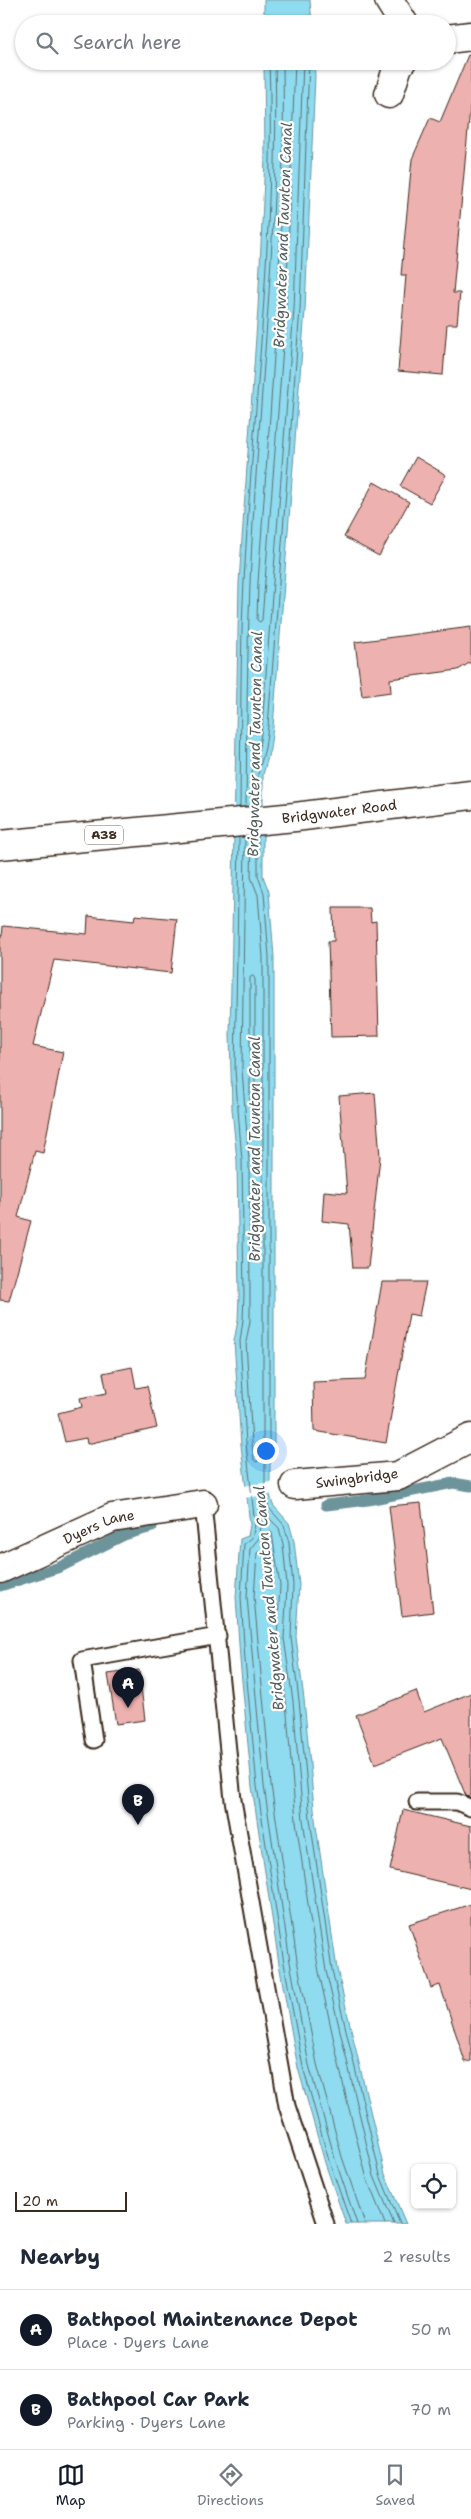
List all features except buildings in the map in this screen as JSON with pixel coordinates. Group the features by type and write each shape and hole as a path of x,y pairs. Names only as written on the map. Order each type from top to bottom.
{"street":[{"path":"388,0 398,15"},
{"path":"456,38 471,36"},
{"path":"389,94 397,70"},
{"name":"Bridgwater Road","path":"0,845 295,817 471,795"},
{"name":"Swingbridge","path":"295,1485 398,1476 471,1438"},
{"name":"Dyers Lane","path":"0,1570 112,1518 203,1504"}],"lane":[{"path":"203,1504 218,1636 233,1800 287,2106 326,2224"},
{"path":"94,1740 82,1660 218,1636"},
{"path":"417,1802 457,1802 471,1808"}],"water":[{"path":"264,0 310,0 311,15 264,15"},
{"name":"Bridgwater and Taunton Canal","path":"264,70 315,70 305,310 273,727 270,749 263,775 263,876 269,892 274,957 274,1457 270,1464 270,1495 273,1505 289,1523 294,1541 299,1585 296,1637 304,1699 315,1819 337,1969 385,2174 406,2224 346,2224 325,2163 298,2068 279,1964 252,1787 240,1660 236,1597 240,1539 248,1536 250,1525 241,1445 234,1341 238,1320 239,1295 237,1161 232,1109 230,1035 239,582 258,308 265,158"}],"pier":[{"path":"272,1482 273,1494 244,1498 243,1486"}],"waterway":[{"path":"326,1505 368,1500 453,1483 471,1486"},
{"path":"0,1586 60,1567 124,1535 152,1527"}],"place":[{"name":"Bathpool Maintenance Depot","path":"128,1708"},
{"name":"Bathpool Car Park","path":"138,1825"}]}
